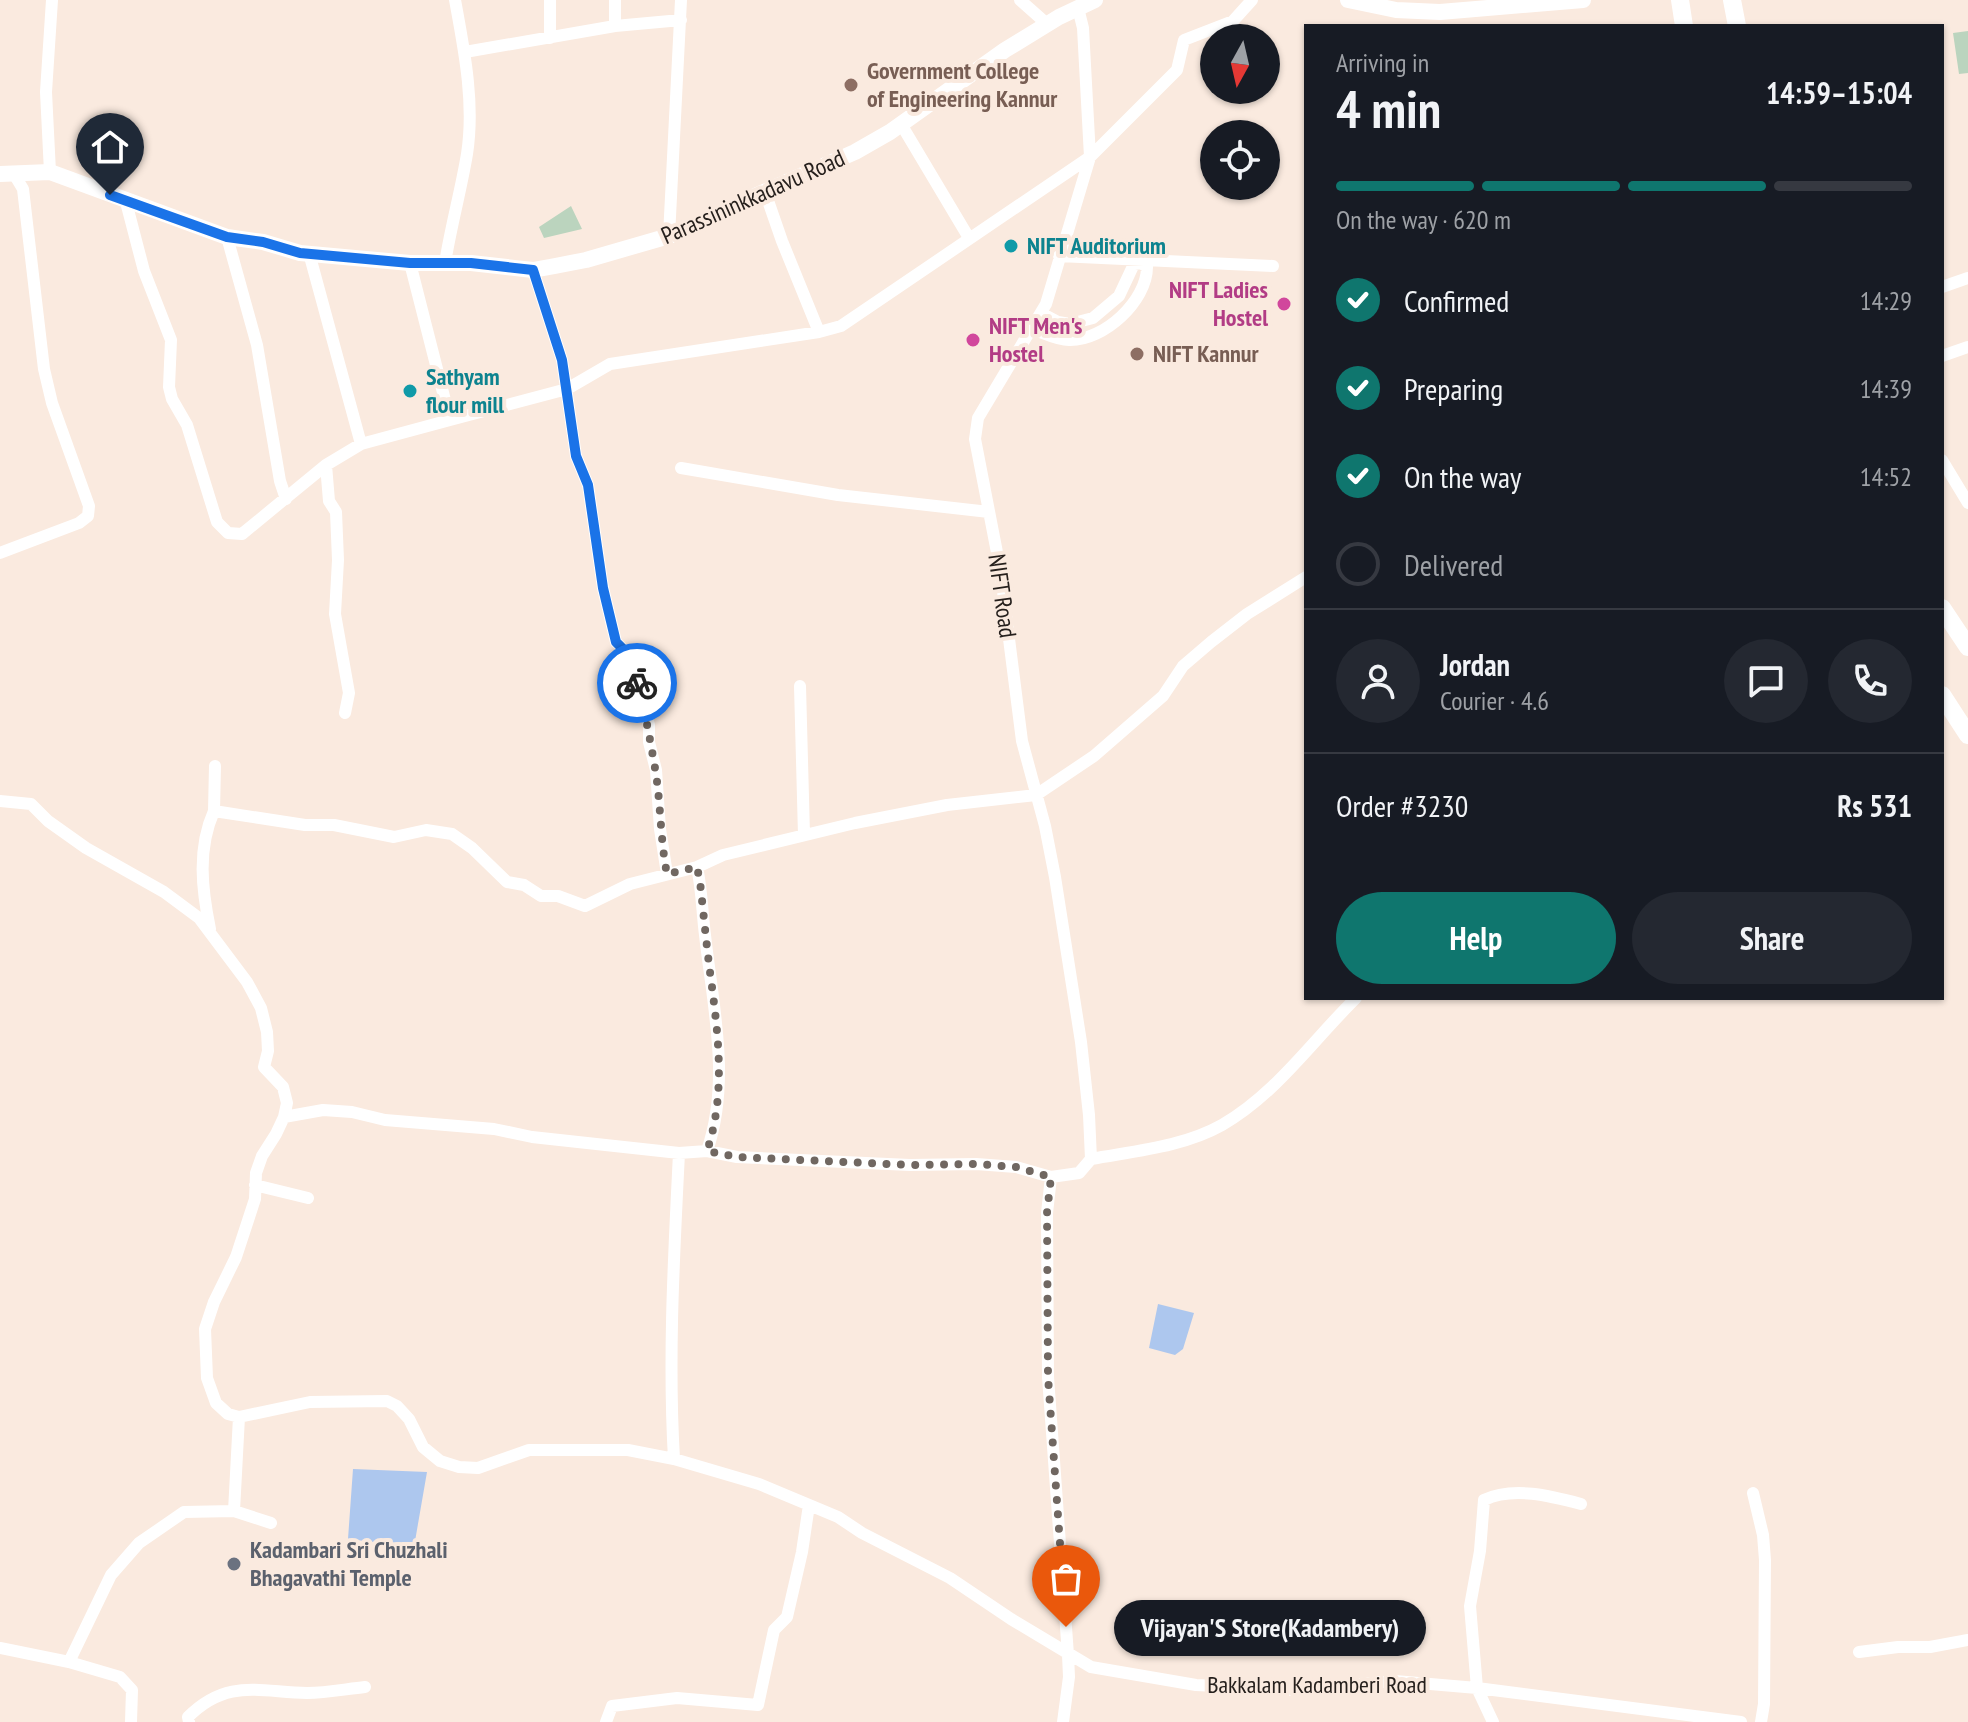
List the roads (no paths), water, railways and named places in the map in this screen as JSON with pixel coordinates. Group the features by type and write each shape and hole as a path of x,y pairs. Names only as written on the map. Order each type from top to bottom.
{"highway":[{"path":"1680,0 1684,24"},
{"path":"1732,0 1737,24"},
{"path":"1944,611 1968,647"},
{"path":"1944,698 1968,735"}],"main road":[{"name":"Parassininkkadavu Road","path":"7,174 50,172 227,237 309,253 533,270 586,260 669,236 855,152 1047,24 1095,0"},
{"path":"1348,0 1396,10 1440,12 1583,0"}],"street":[{"path":"50,172 46,92 52,0"},
{"path":"445,263 467,152 469,110 465,52 455,0"},
{"path":"550,0 550,38"},
{"path":"615,0 615,26"},
{"path":"669,236 681,0"},
{"path":"1020,0 1047,24"},
{"path":"126,202 148,283 171,340 169,387 172,399 187,425 217,522 228,533 242,534 326,465 361,444 567,389 610,364 841,326 1090,157 1177,70 1184,40 1233,21 1252,0"},
{"path":"1732,0 1739,0"},
{"name":"NIFT Road","path":"1078,8 1083,28 1090,157 1041,313 978,418 975,439 1000,568 1022,741 1055,877 1081,1042 1091,1159"},
{"path":"465,52 615,26 681,20"},
{"path":"901,124 969,238"},
{"path":"0,553 79,523 88,516 89,506 52,403 40,341 23,189 7,174"},
{"path":"765,192 819,332"},
{"path":"227,237 257,345 280,481 286,499"},
{"path":"309,253 361,444"},
{"path":"1059,256 1273,266"},
{"path":"410,263 450,420"},
{"path":"1032,329 1058,338 1080,339 1121,320 1147,279 1147,267 1141,263 1134,264 1119,296 1093,318 1070,324 1041,313"},
{"path":"533,270 562,360 576,456 588,485 603,588 616,642 631,664 649,725 667,874"},
{"path":"1944,286 1968,278"},
{"path":"1944,355 1968,347"},
{"path":"1944,463 1968,503"},
{"path":"326,465 329,501 336,512 338,560 335,614 349,693 345,713"},
{"path":"681,468 838,495 989,512"},
{"path":"214,811 305,825 334,825 394,837 426,830 452,834 472,848 507,882 524,885 541,896 558,896 585,906 630,884 697,867 723,855 804,835 919,810 1036,795 1094,756 1163,696 1183,666 1211,642 1247,614 1304,578"},
{"path":"800,686 804,835"},
{"path":"211,935 201,872 207,827 214,811 215,766"},
{"path":"0,801 31,804 86,848 164,892 199,918 247,982 261,1008 267,1042 264,1067 283,1087 287,1103 276,1134 262,1156 256,1173 255,1199 236,1257 214,1302 205,1329 207,1378 216,1403 228,1414 239,1417 234,1511"},
{"path":"697,867 718,1038 719,1097 716,1126 707,1151"},
{"path":"284,1117 323,1110 352,1112 385,1120 494,1129 532,1137 679,1153 707,1151 737,1157 910,1165 976,1164 1016,1167 1051,1177 1079,1173 1091,1159 1173,1144 1221,1125 1277,1083 1354,1000"},
{"path":"674,1459 672,1307 679,1153"},
{"path":"1051,1177 1047,1213 1048,1377 1069,1677 1063,1722"},
{"path":"255,1185 308,1198"},
{"name":"Bakkalam Kadamberi Road","path":"239,1417 310,1402 387,1401 397,1406 409,1419 423,1447 440,1461 459,1467 478,1468 529,1450 573,1448 628,1450 674,1459 759,1484 838,1517 862,1533 950,1578 1091,1667 1196,1685 1294,1690 1395,1681 1477,1688 1741,1722"},
{"path":"1493,1722 1477,1688 1470,1606 1480,1551 1484,1500 1526,1493 1581,1504"},
{"path":"1753,1493 1763,1535 1765,1560 1764,1704 1761,1722"},
{"path":"606,1722 612,1706 677,1698 758,1705 774,1630 787,1617 809,1505"},
{"path":"69,1662 111,1575 139,1543 184,1512 234,1511 271,1523"},
{"path":"1859,1652 1930,1647 1968,1640"},
{"path":"0,1648 69,1662 120,1677 132,1690 131,1722"},
{"path":"189,1722 188,1717 199,1706 238,1688 310,1693 365,1687"},
{"path":"1635,1708 1637,1722"}],"water":[{"path":"1158,1304 1194,1313 1183,1349 1175,1355 1149,1348"},
{"path":"353,1469 427,1472 414,1547 348,1539"}],"place":[{"name":"Government College of Engineering Kannur","path":"851,85"},
{"name":"NIFT Auditorium","path":"1011,246"},
{"name":"NIFT Ladies Hostel","path":"1284,304"},
{"name":"NIFT Men's Hostel","path":"973,340"},
{"name":"NIFT Kannur","path":"1137,354"},
{"name":"Sathyam flour mill","path":"410,391"},
{"name":"Kadambari Sri Chuzhali Bhagavathi Temple","path":"234,1564"},
{"name":"Vijayan'S Store(Kadambery)","path":"1066,1627"}]}
